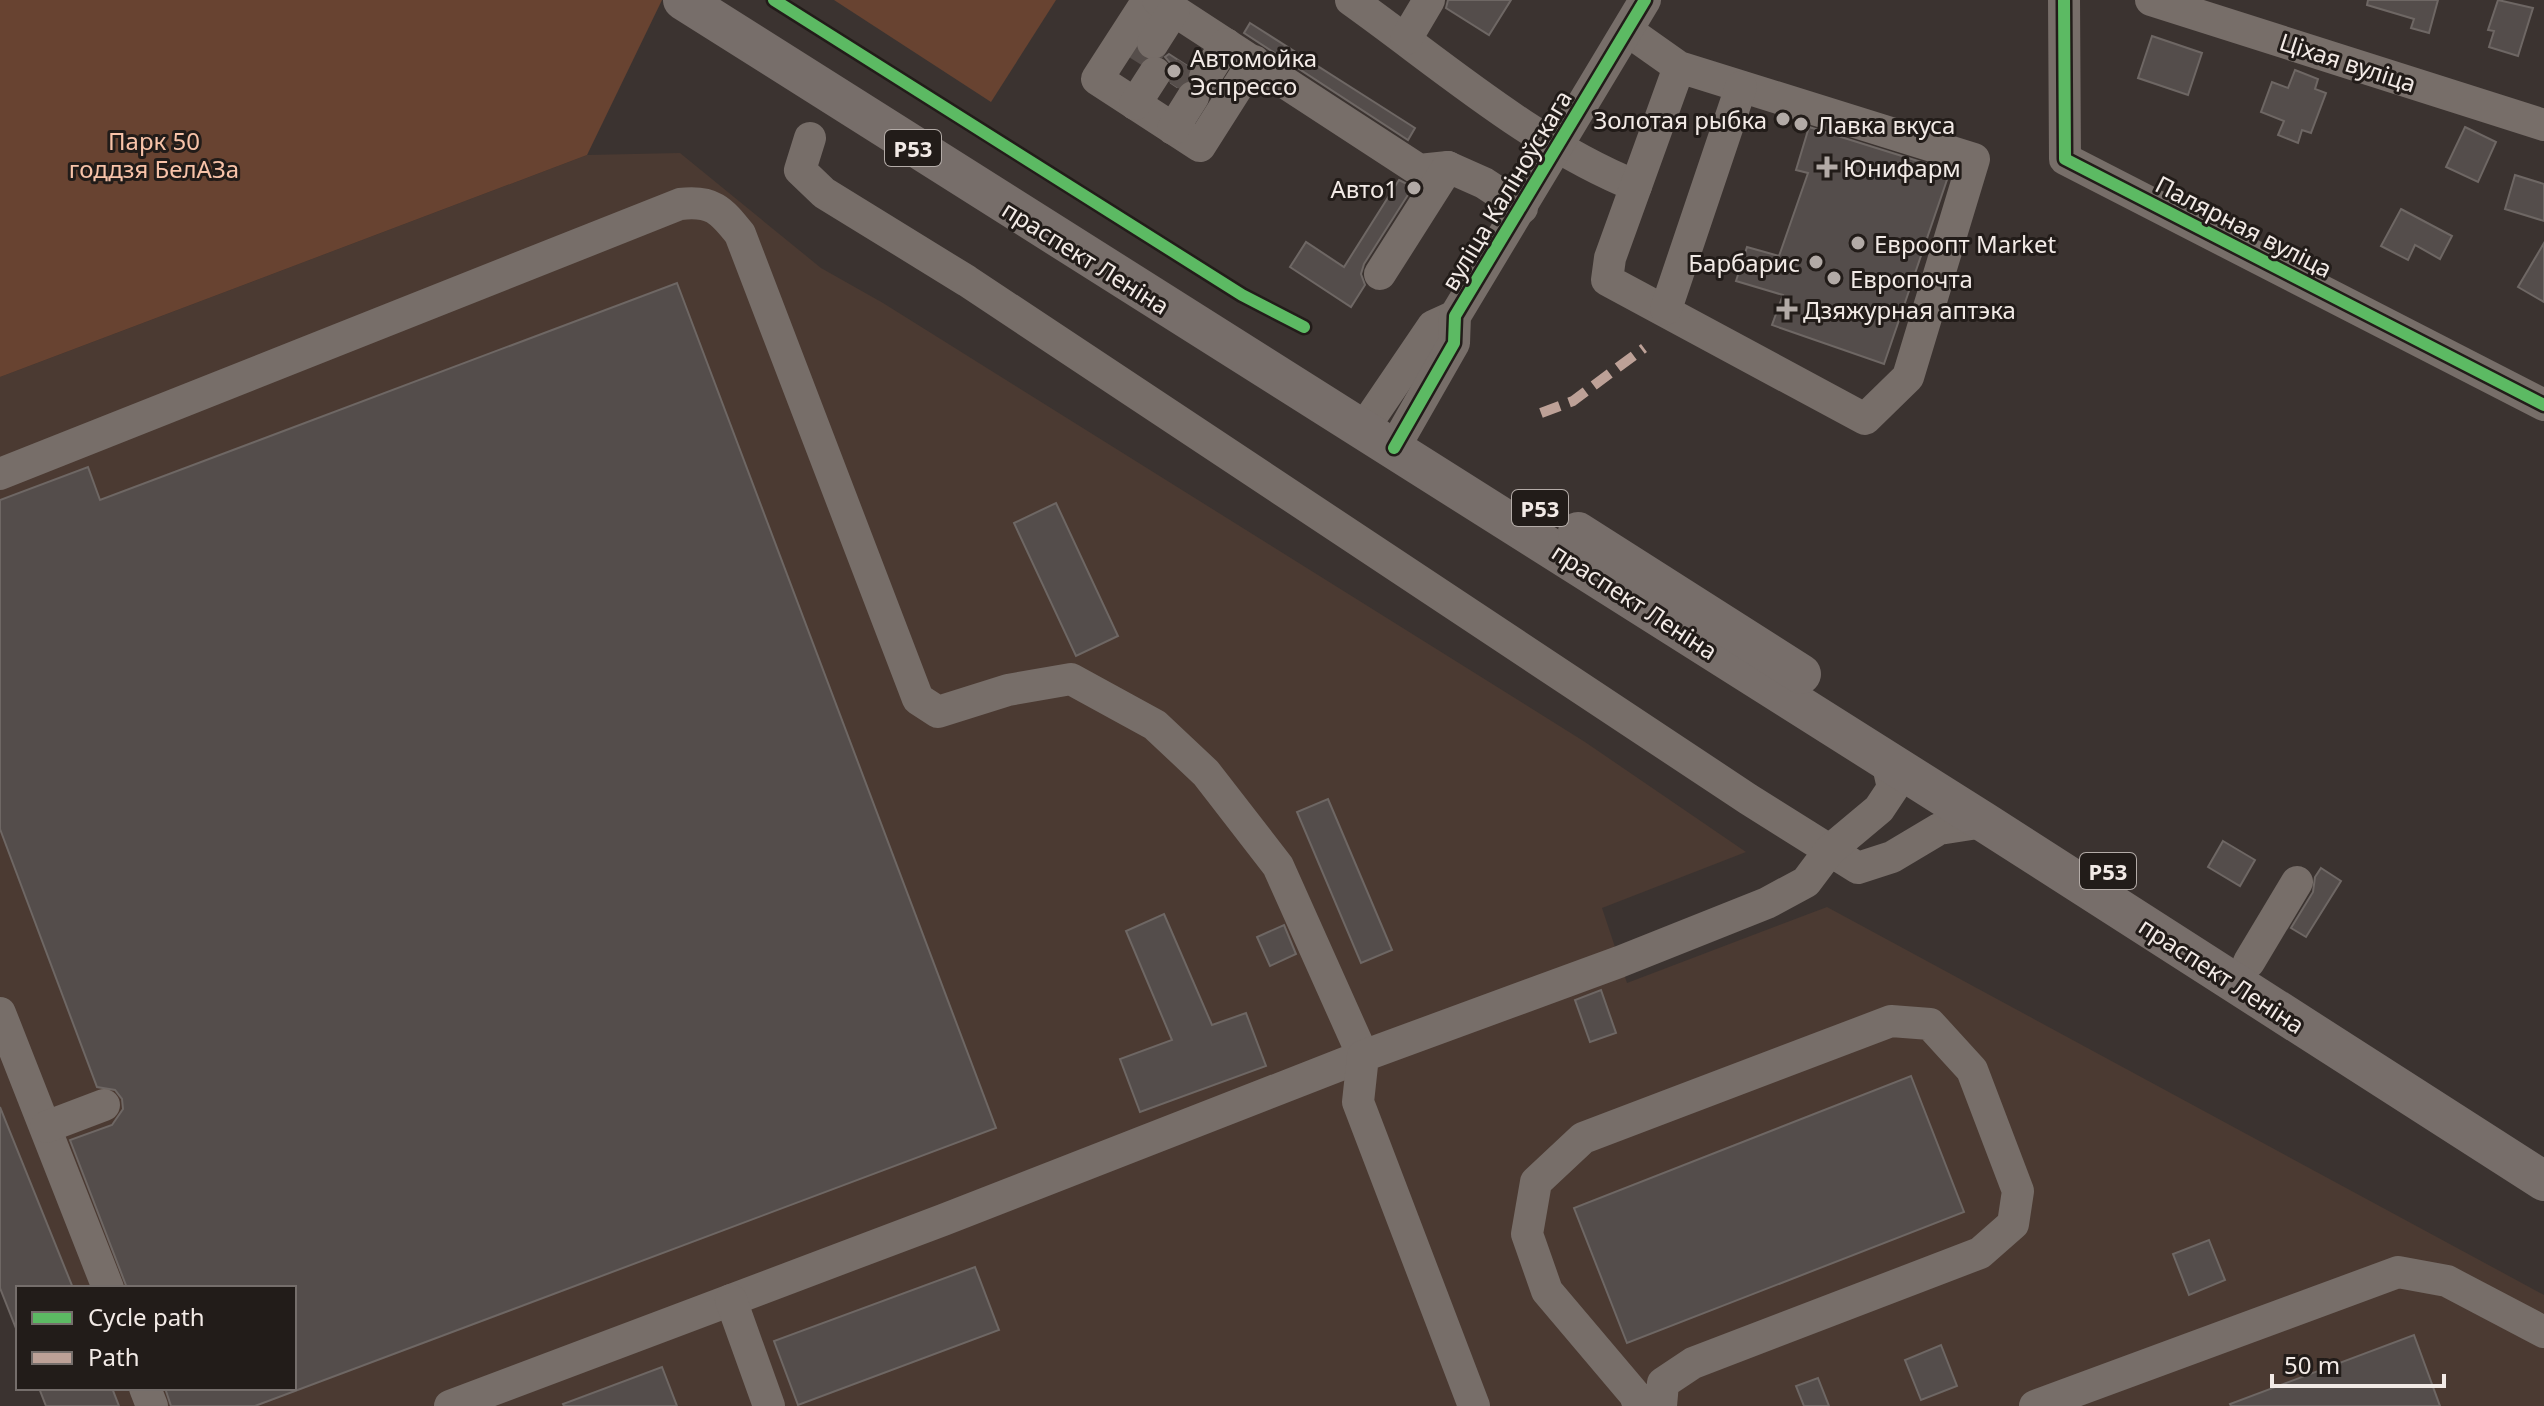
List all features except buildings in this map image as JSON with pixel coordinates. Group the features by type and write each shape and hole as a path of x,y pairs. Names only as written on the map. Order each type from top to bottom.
{"main road":[{"name":"праспект Леніна","path":"683,0 1105,269 1385,427 2249,962 2544,1151"},
{"name":"праспект Леніна","path":"727,0 1385,427 1887,761 2544,1181"}],"street":[{"path":"1351,0 1559,148 1636,186"},
{"name":"вуліца Каліноўскага","path":"1385,427 1433,326 1455,316 1559,148 1645,0"},
{"name":"Палярная вуліца","path":"2064,0 2065,159 2544,405"},
{"name":"Ціхая вуліца","path":"2151,0 2544,125"},
{"path":"1406,39 1425,2"},
{"path":"1184,18 1419,170 1448,167 1484,183 1522,208"},
{"path":"1158,119 1184,18"},
{"path":"1158,119 1184,18"},
{"path":"1158,119 1097,79 1184,18"},
{"path":"1628,31 1679,67 1974,159 1908,377 1865,419 1666,309 1607,280 1606,270 1679,67"},
{"path":"1158,119 1254,61"},
{"path":"1666,309 1741,87"},
{"path":"810,138 800,170 824,193 967,281 1858,868 1892,857 1939,829 1984,822"},
{"path":"1380,274 1448,167"},
{"path":"0,474 680,204 701,202 723,213 740,234 918,699 938,712 1008,690 1071,679 1155,725 1206,773 1278,866 1363,1056 1358,1102 1474,1406"},
{"path":"450,1406 1363,1056 1605,968 1767,903 1806,882 1830,850 1879,809 1893,788 1887,761"},
{"path":"2249,962 2297,882"},
{"path":"0,1013 107,1286"},
{"path":"1639,1406 1635,1395 1547,1291 1527,1234 1536,1182 1583,1138 1891,1021 1930,1024 1972,1070 2018,1191 2013,1224 1980,1253 1693,1363 1663,1383 1661,1406"},
{"path":"46,1127 104,1105"},
{"path":"2035,1406 2398,1272 2447,1281 2544,1332"},
{"path":"731,1300 769,1406"}],"shaded area":[{"path":"680,153 821,268 883,303 1585,742 1746,852 1602,908 1627,983 1827,907 2544,1295 2544,1406 46,1406 40,1390 296,1390 296,1286 16,1286 16,1329 0,1288 0,377 587,155"}],"green space":[{"name":"Парк 50 годдзя БелАЗа","path":"0,0 662,0 587,155 0,377"},
{"path":"834,0 1056,0 991,102"}],"tunnel":[{"path":"1140,64 1153,43"},
{"path":"1178,88 1191,68"}],"marked path":[{"path":"1541,413 1573,401 1644,348"}],"cycle path":[{"path":"774,0 1242,295 1304,327"},
{"path":"1394,448 1454,343 1455,316 1645,0"},
{"path":"2064,0 2065,159 2544,405"}],"place":[{"name":"Автомойка Эспрессо","path":"1174,71"},
{"name":"Золотая рыбка","path":"1783,119"},
{"name":"Лавка вкуса","path":"1801,124"},
{"name":"Юнифарм","path":"1827,167"},
{"name":"Авто1","path":"1414,188"},
{"name":"Евроопт Market","path":"1858,243"},
{"name":"Барбарис","path":"1816,262"},
{"name":"Европочта","path":"1834,278"},
{"name":"Дзяжурная аптэка","path":"1787,309"}]}
